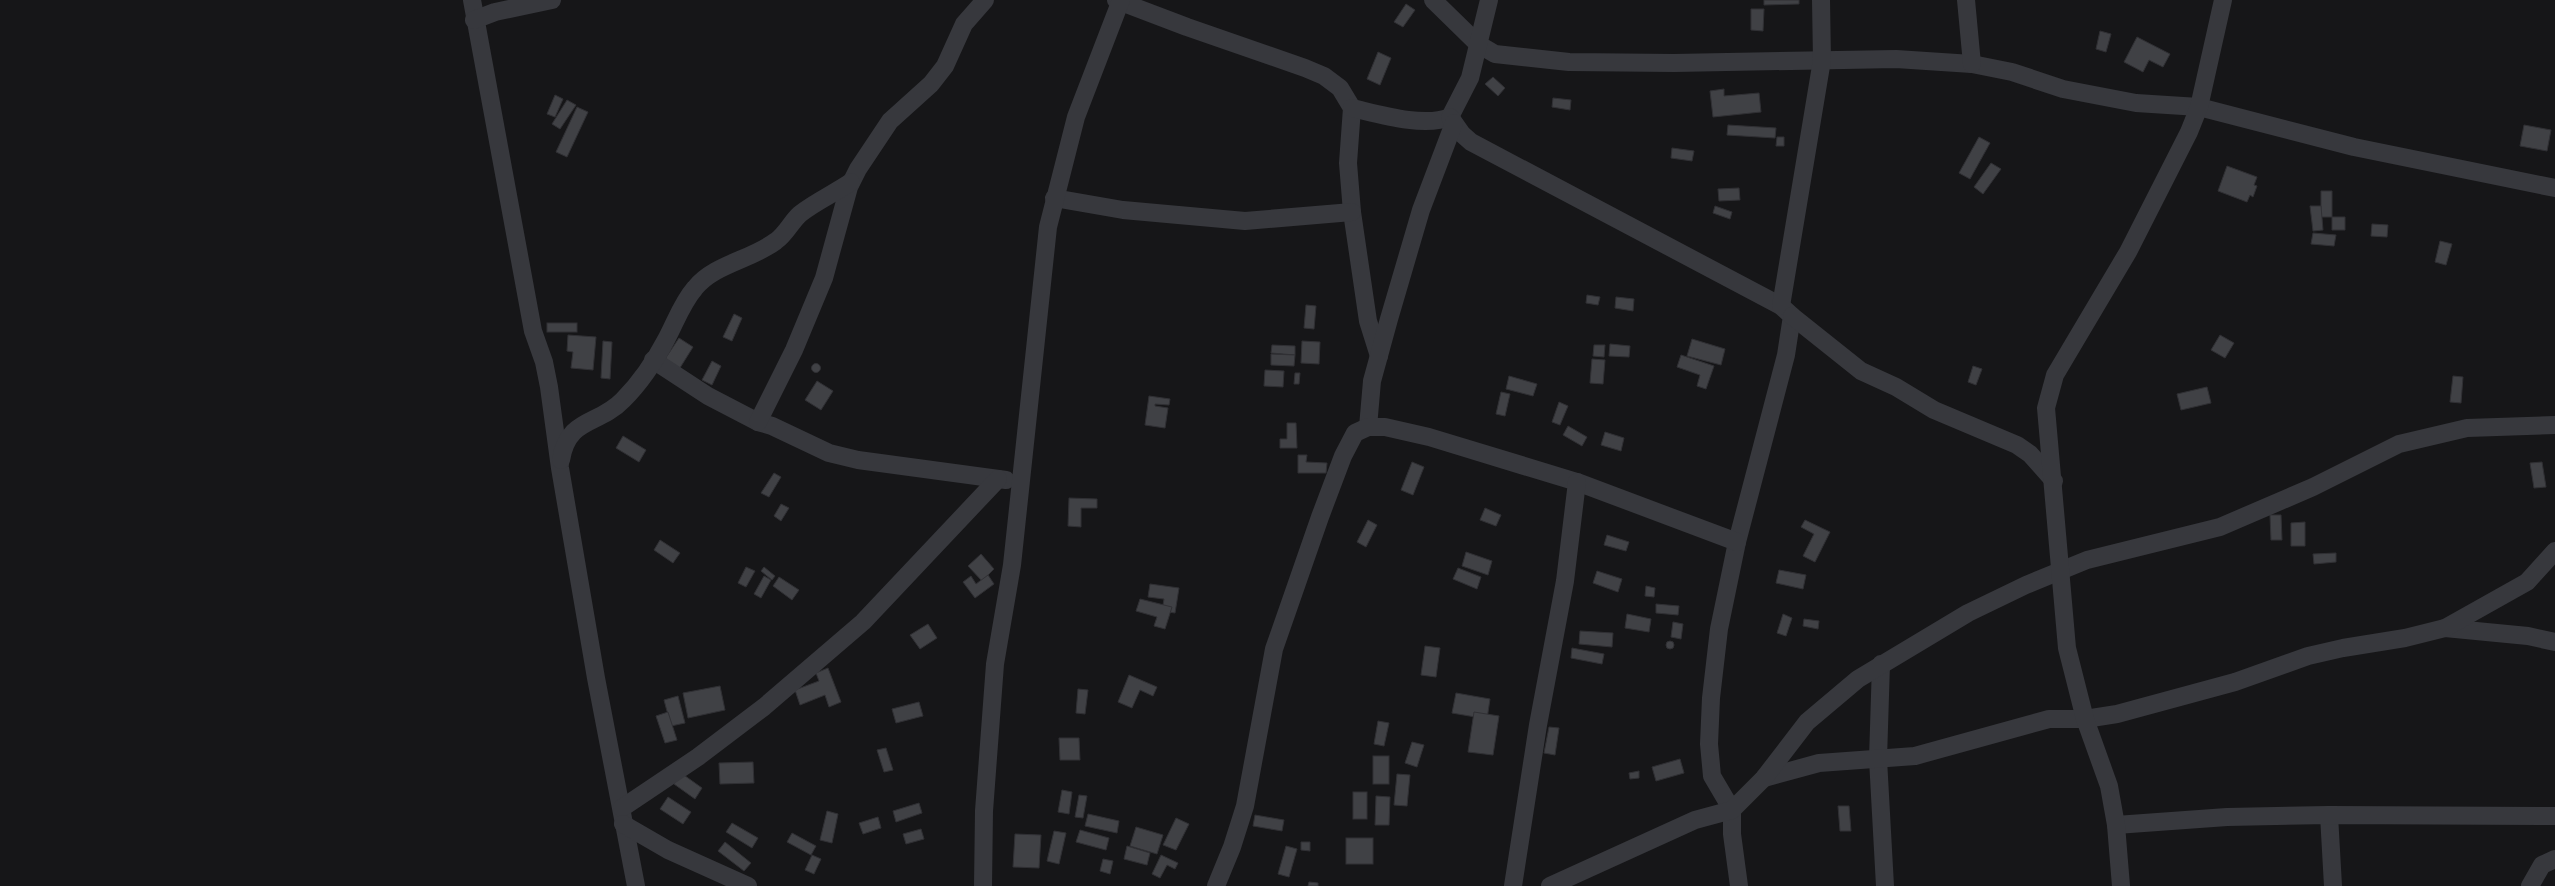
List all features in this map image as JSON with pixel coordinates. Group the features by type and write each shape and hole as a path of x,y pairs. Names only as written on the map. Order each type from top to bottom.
{"street":[{"path":"472,0 474,20 532,331 545,368 560,468 622,816 636,886"},
{"path":"474,20 496,12 552,0"},
{"path":"758,422 794,350 824,278 851,182 890,121 931,84 946,66 964,24 985,0"},
{"path":"984,886 984,811 995,664 1012,565 1044,249 1054,198 1076,117 1119,0 1324,76 1340,88 1352,108 1348,163 1352,212 1368,321 1379,356"},
{"path":"1433,0 1478,44 1495,54 1569,62 1674,63 1896,59 1972,64 2012,72 2070,90 2136,103 2199,108 2354,148 2555,188"},
{"path":"1368,427 1372,381 1420,210 1452,120 1470,78 1489,0"},
{"path":"1739,886 1732,834 1732,810 1712,776 1709,744 1711,698 1719,629 1737,542 1786,355 1786,311 1822,60 1821,0"},
{"path":"1966,0 1972,64"},
{"path":"2121,886 2116,825 2109,786 2085,719 2067,648 2061,572 2054,517 2054,482 2046,408 2055,375 2128,252 2164,184 2199,108 2223,0"},
{"path":"1352,108 1417,120 1452,120 1471,142 1786,311 1861,371 1896,387 1934,410 2016,445 2030,454 2054,482"},
{"path":"560,468 563,447 568,436 577,429 601,417 622,400 666,339 679,311 695,287 710,274 754,255 776,241 800,215 851,182"},
{"path":"1054,198 1123,210 1245,221 1352,212"},
{"path":"652,360 708,396 758,422 772,426 829,453 858,460 998,479 1020,484"},
{"path":"1550,886 1695,820 1732,810 1764,778 1808,722 1858,679 1968,613 2087,560 2226,525 2313,488 2399,444 2467,428 2555,425"},
{"path":"1216,886 1232,847 1244,806 1274,649 1343,456 1355,432 1368,427 1385,427 1428,436 1577,482 1737,542"},
{"path":"622,816 764,707 862,622 998,479"},
{"path":"1513,886 1538,725 1565,581 1577,482"},
{"path":"1764,778 1819,763 1878,760 1915,756 1939,751 2049,720 2085,719 2117,714 2203,691 2308,656 2343,648 2405,638 2445,628 2527,582 2555,551"},
{"path":"2445,628 2528,636 2555,642"},
{"path":"1881,664 1878,760 1885,886"},
{"path":"2116,825 2228,818 2329,815 2555,816"},
{"path":"2329,815 2333,886"},
{"path":"622,816 668,850 748,886"},
{"path":"2530,886 2542,865 2555,859"}],"building":[{"path":"1764,0 1799,0 1799,4 1764,5"},
{"path":"1406,4 1415,10 1403,27 1394,22"},
{"path":"1751,9 1764,9 1763,31 1751,30"},
{"path":"2100,31 2111,34 2106,52 2096,49"},
{"path":"2137,37 2170,54 2163,67 2149,60 2143,72 2124,62"},
{"path":"1378,52 1391,58 1380,85 1367,79"},
{"path":"1493,77 1505,88 1498,96 1485,84"},
{"path":"1724,89 1724,96 1759,93 1761,112 1713,117 1710,91"},
{"path":"555,95 563,99 555,117 547,114"},
{"path":"1553,98 1571,100 1570,110 1552,107"},
{"path":"567,100 576,105 560,129 552,124"},
{"path":"577,107 588,112 567,157 556,152"},
{"path":"1728,125 1776,128 1775,138 1727,135"},
{"path":"2524,125 2551,130 2547,151 2520,146"},
{"path":"1777,137 1784,137 1784,146 1776,146"},
{"path":"1979,137 1990,143 1970,179 1959,173"},
{"path":"1672,148 1694,151 1692,161 1671,158"},
{"path":"1991,163 2001,169 1983,194 1974,187"},
{"path":"2227,166 2257,177 2254,185 2257,186 2253,197 2250,195 2247,202 2218,191"},
{"path":"1739,188 1740,200 1719,201 1718,189"},
{"path":"2321,191 2332,191 2332,217 2321,217"},
{"path":"1715,206 1732,212 1730,219 1713,213"},
{"path":"2310,206 2321,206 2323,230 2313,231"},
{"path":"2332,217 2345,217 2345,230 2332,230"},
{"path":"2372,224 2388,225 2387,237 2371,236"},
{"path":"2313,233 2336,235 2334,246 2311,244"},
{"path":"2440,241 2452,244 2446,265 2435,262"},
{"path":"1587,295 1600,297 1598,305 1586,303"},
{"path":"1616,297 1634,299 1633,311 1615,308"},
{"path":"1306,305 1316,306 1314,329 1304,328"},
{"path":"734,314 742,318 732,341 723,337"},
{"path":"547,323 577,323 577,332 547,332"},
{"path":"568,335 596,337 593,370 571,368 573,352 567,351"},
{"path":"2220,335 2234,343 2225,358 2211,350"},
{"path":"679,338 693,347 678,371 663,362"},
{"path":"1692,339 1725,349 1721,365 1687,356"},
{"path":"603,341 612,342 610,379 601,378"},
{"path":"1302,341 1320,342 1319,364 1301,363"},
{"path":"1610,344 1630,346 1629,357 1609,356"},
{"path":"1272,345 1295,346 1295,355 1271,353"},
{"path":"1594,345 1605,345 1604,357 1593,356"},
{"path":"1271,354 1295,355 1294,366 1271,365"},
{"path":"1681,355 1714,366 1706,389 1697,386 1700,375 1677,367"},
{"path":"1592,359 1605,360 1603,384 1590,383"},
{"path":"712,361 721,366 712,385 702,380"},
{"path":"816,363 821,368 816,373 811,368"},
{"path":"1973,366 1982,369 1976,385 1968,382"},
{"path":"1265,370 1284,371 1283,387 1264,386"},
{"path":"1295,373 1300,373 1299,384 1294,384"},
{"path":"1509,376 1537,384 1533,396 1506,389"},
{"path":"2453,376 2463,377 2461,403 2450,402"},
{"path":"817,381 833,391 821,410 805,400"},
{"path":"2207,387 2211,403 2181,410 2177,394"},
{"path":"1501,392 1510,394 1505,416 1496,414"},
{"path":"1149,396 1170,399 1169,405 1155,404 1155,406 1168,408 1165,428 1145,425"},
{"path":"1559,402 1568,406 1560,425 1552,422"},
{"path":"1287,423 1296,423 1297,448 1280,448 1280,439 1287,439"},
{"path":"1568,426 1587,437 1582,446 1563,435"},
{"path":"1605,432 1624,438 1621,451 1601,445"},
{"path":"623,436 646,450 639,462 616,448"},
{"path":"1298,455 1307,455 1306,462 1327,463 1326,473 1298,473"},
{"path":"1412,462 1424,467 1413,495 1401,490"},
{"path":"2542,462 2546,487 2534,488 2530,463"},
{"path":"774,473 781,477 769,497 761,493"},
{"path":"1069,498 1097,499 1097,508 1081,508 1081,527 1068,526"},
{"path":"781,504 789,508 781,521 774,516"},
{"path":"1485,508 1501,515 1496,526 1480,520"},
{"path":"2270,515 2281,515 2282,540 2271,540"},
{"path":"1368,520 1377,525 1366,547 1357,542"},
{"path":"1805,520 1830,532 1815,562 1803,556 1814,534 1801,527"},
{"path":"2305,522 2305,546 2291,546 2291,523"},
{"path":"1607,535 1629,542 1626,551 1604,545"},
{"path":"660,540 680,553 673,563 654,550"},
{"path":"1466,552 1492,561 1488,575 1462,566"},
{"path":"2336,553 2336,562 2314,564 2313,554"},
{"path":"981,554 994,569 982,581 968,566"},
{"path":"746,567 755,571 746,587 738,583"},
{"path":"764,567 775,576 772,580 761,571"},
{"path":"1458,568 1481,577 1477,589 1453,579"},
{"path":"1779,570 1806,575 1803,589 1776,583"},
{"path":"1597,571 1622,579 1618,592 1593,583"},
{"path":"988,575 994,584 975,598 963,582 971,576 976,584"},
{"path":"764,576 771,580 761,598 754,594"},
{"path":"779,577 799,590 792,600 773,586"},
{"path":"1150,584 1179,588 1175,613 1162,611 1164,599 1148,597"},
{"path":"1646,586 1655,588 1654,597 1645,596"},
{"path":"1140,599 1172,607 1165,629 1154,626 1157,617 1136,611"},
{"path":"1656,604 1679,606 1678,615 1656,613"},
{"path":"1627,614 1651,619 1649,632 1625,628"},
{"path":"1783,614 1792,618 1786,636 1777,633"},
{"path":"1804,619 1819,621 1818,629 1803,626"},
{"path":"1673,622 1683,624 1681,639 1671,637"},
{"path":"928,624 937,638 920,649 910,635"},
{"path":"1580,631 1613,633 1612,647 1579,644"},
{"path":"1668,641 1672,641 1674,645 1672,649 1668,649 1666,647 1666,643"},
{"path":"1425,646 1440,648 1436,677 1421,675"},
{"path":"1572,648 1604,654 1602,664 1571,658"},
{"path":"828,668 841,702 829,707 825,695 800,705 795,690 819,681 816,673"},
{"path":"1129,675 1157,687 1153,696 1140,690 1132,708 1118,702"},
{"path":"720,686 725,710 688,718 683,693"},
{"path":"1078,689 1088,690 1085,714 1076,713"},
{"path":"1456,693 1490,699 1487,719 1452,713"},
{"path":"678,696 685,723 671,726 664,700"},
{"path":"919,702 923,716 896,723 892,709"},
{"path":"668,712 677,740 665,743 656,716"},
{"path":"1474,712 1499,716 1493,755 1468,752"},
{"path":"1378,721 1389,723 1384,746 1374,744"},
{"path":"1549,727 1559,728 1555,755 1544,753"},
{"path":"1059,738 1079,738 1080,760 1060,760"},
{"path":"1412,742 1424,745 1417,767 1405,763"},
{"path":"886,748 893,770 884,772 877,750"},
{"path":"1373,756 1389,756 1389,784 1373,784"},
{"path":"1680,759 1684,773 1656,781 1652,767"},
{"path":"753,762 754,783 720,784 719,763"},
{"path":"1639,771 1639,778 1630,779 1629,773"},
{"path":"681,773 702,788 695,799 674,784"},
{"path":"1397,774 1410,775 1407,806 1394,805"},
{"path":"1062,790 1072,792 1069,814 1058,812"},
{"path":"1353,792 1367,792 1367,819 1353,819"},
{"path":"1079,795 1087,796 1083,818 1075,817"},
{"path":"1376,796 1390,797 1389,825 1375,825"},
{"path":"668,797 691,812 683,824 660,809"},
{"path":"919,803 922,813 896,822 893,811"},
{"path":"1838,806 1849,806 1851,831 1840,831"},
{"path":"827,811 838,814 832,843 820,840"},
{"path":"1088,814 1119,821 1117,833 1085,826"},
{"path":"1255,815 1284,820 1282,831 1253,826"},
{"path":"878,817 881,828 863,834 859,823"},
{"path":"1176,818 1189,824 1176,850 1163,845"},
{"path":"732,823 758,838 752,848 726,832"},
{"path":"1136,827 1163,835 1157,854 1130,846"},
{"path":"921,829 924,839 906,844 903,834"},
{"path":"1080,830 1109,838 1106,850 1076,842"},
{"path":"1054,831 1066,833 1059,864 1047,861"},
{"path":"792,833 816,846 811,855 787,842"},
{"path":"1015,834 1041,835 1039,868 1013,867"},
{"path":"1346,838 1373,838 1373,864 1346,864"},
{"path":"725,842 751,863 744,871 718,851"},
{"path":"1301,842 1310,842 1310,851 1301,850"},
{"path":"1127,846 1150,853 1147,865 1124,859"},
{"path":"1286,846 1297,849 1289,877 1278,874"},
{"path":"812,855 821,859 814,874 805,870"},
{"path":"1161,855 1178,863 1175,869 1167,865 1160,878 1152,874"},
{"path":"1103,859 1113,861 1110,874 1100,871"},
{"path":"1309,882 1318,883 1318,886 1308,886"}]}
